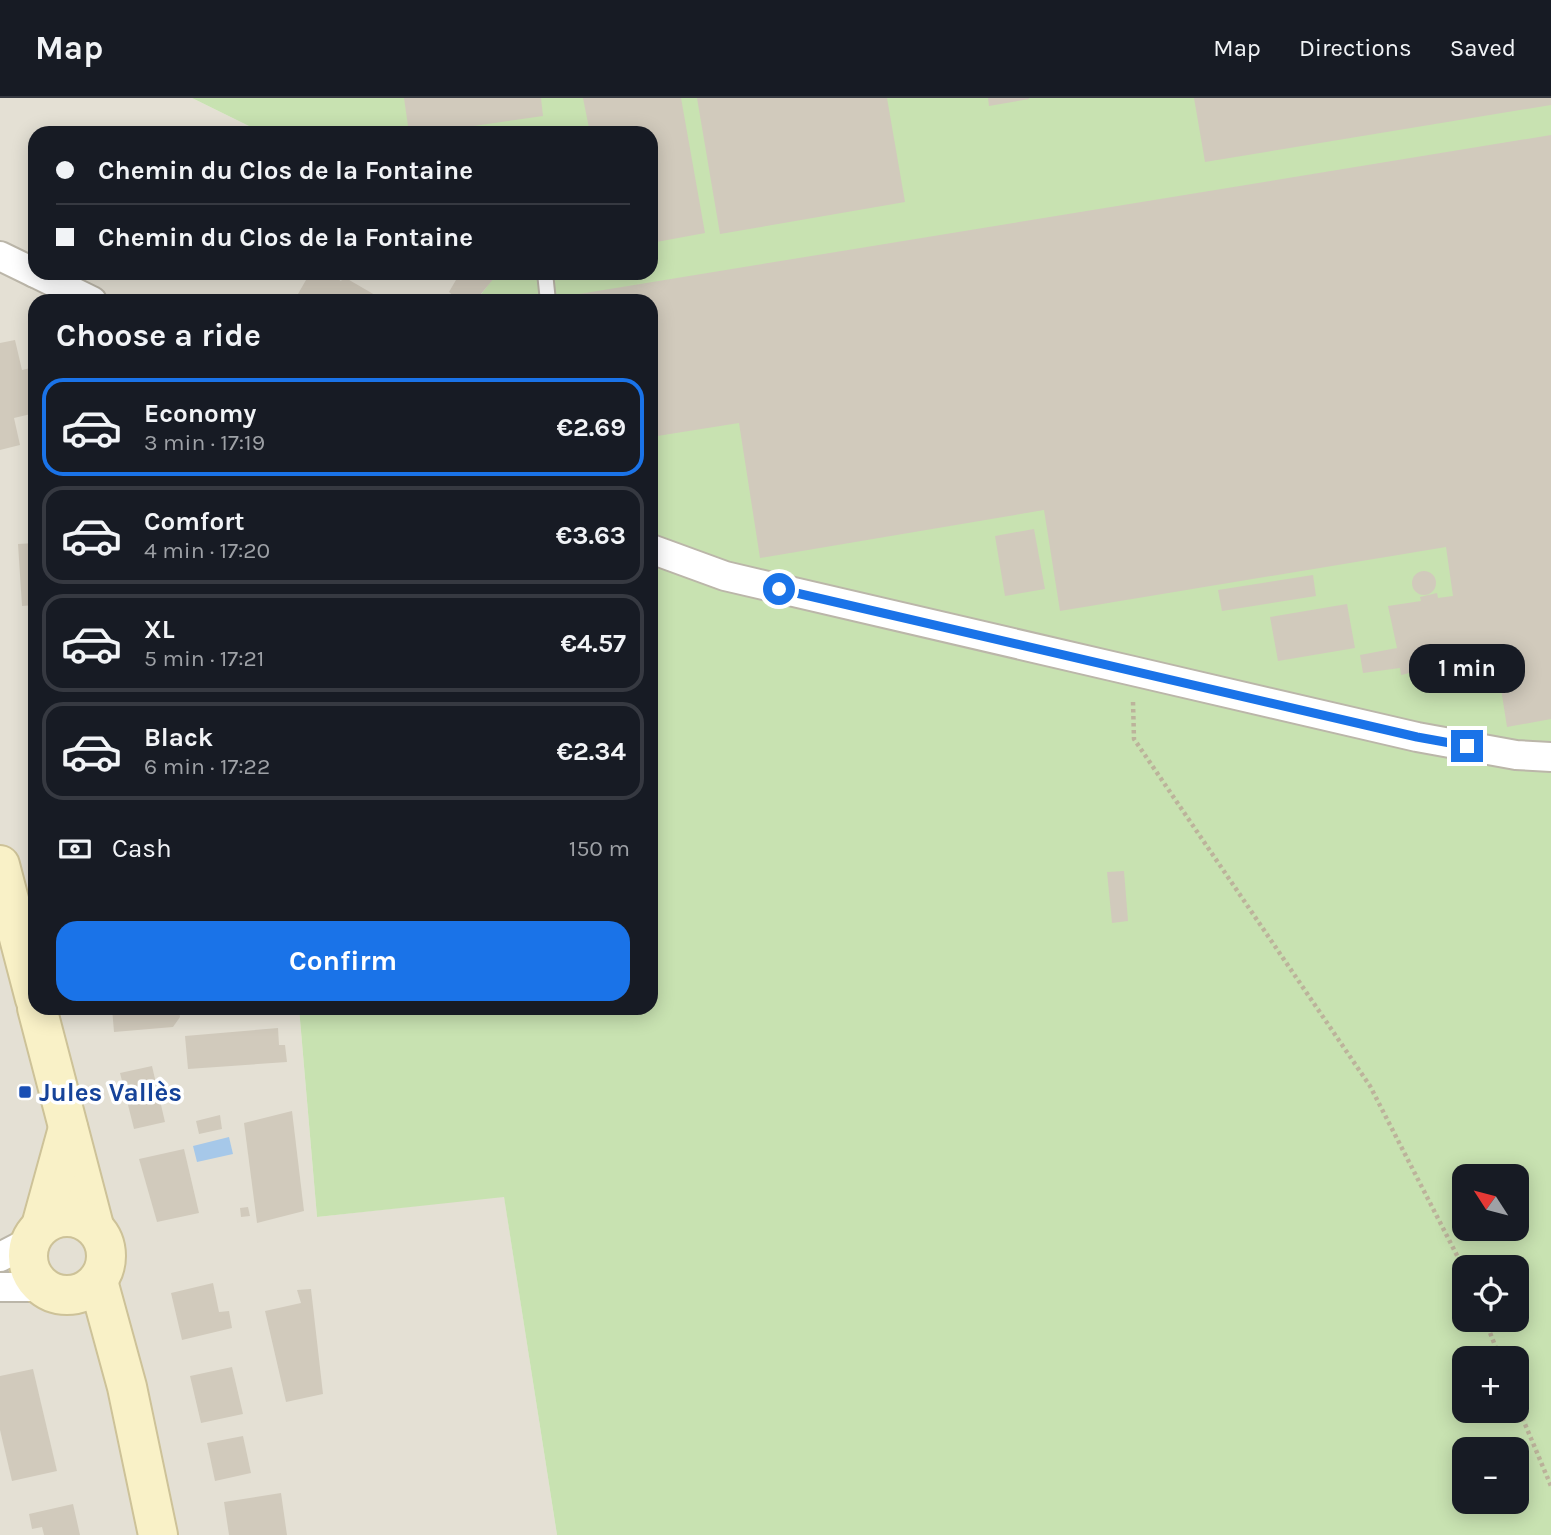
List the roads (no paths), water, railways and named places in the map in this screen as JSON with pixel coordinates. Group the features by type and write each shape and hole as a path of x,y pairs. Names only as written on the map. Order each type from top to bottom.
{"street":[{"path":"0,256 28,270"},
{"path":"49,280 78,294"},
{"path":"658,552 725,576 1417,737 1516,755 1551,757"},
{"path":"0,865 28,972"},
{"path":"0,1287 81,1293 98,1282 105,1268 107,1253 103,1238 94,1226 39,1015"},
{"path":"68,1128 23,1242 34,1278 52,1291 82,1326 127,1387"},
{"path":"23,1242 58,1217 77,1217 94,1226"},
{"path":"98,1282 127,1387 158,1535"}],"water":[{"path":"229,1137 233,1154 197,1162 193,1146"}],"place":[{"name":"Jules Vallès","path":"25,1092"}]}
